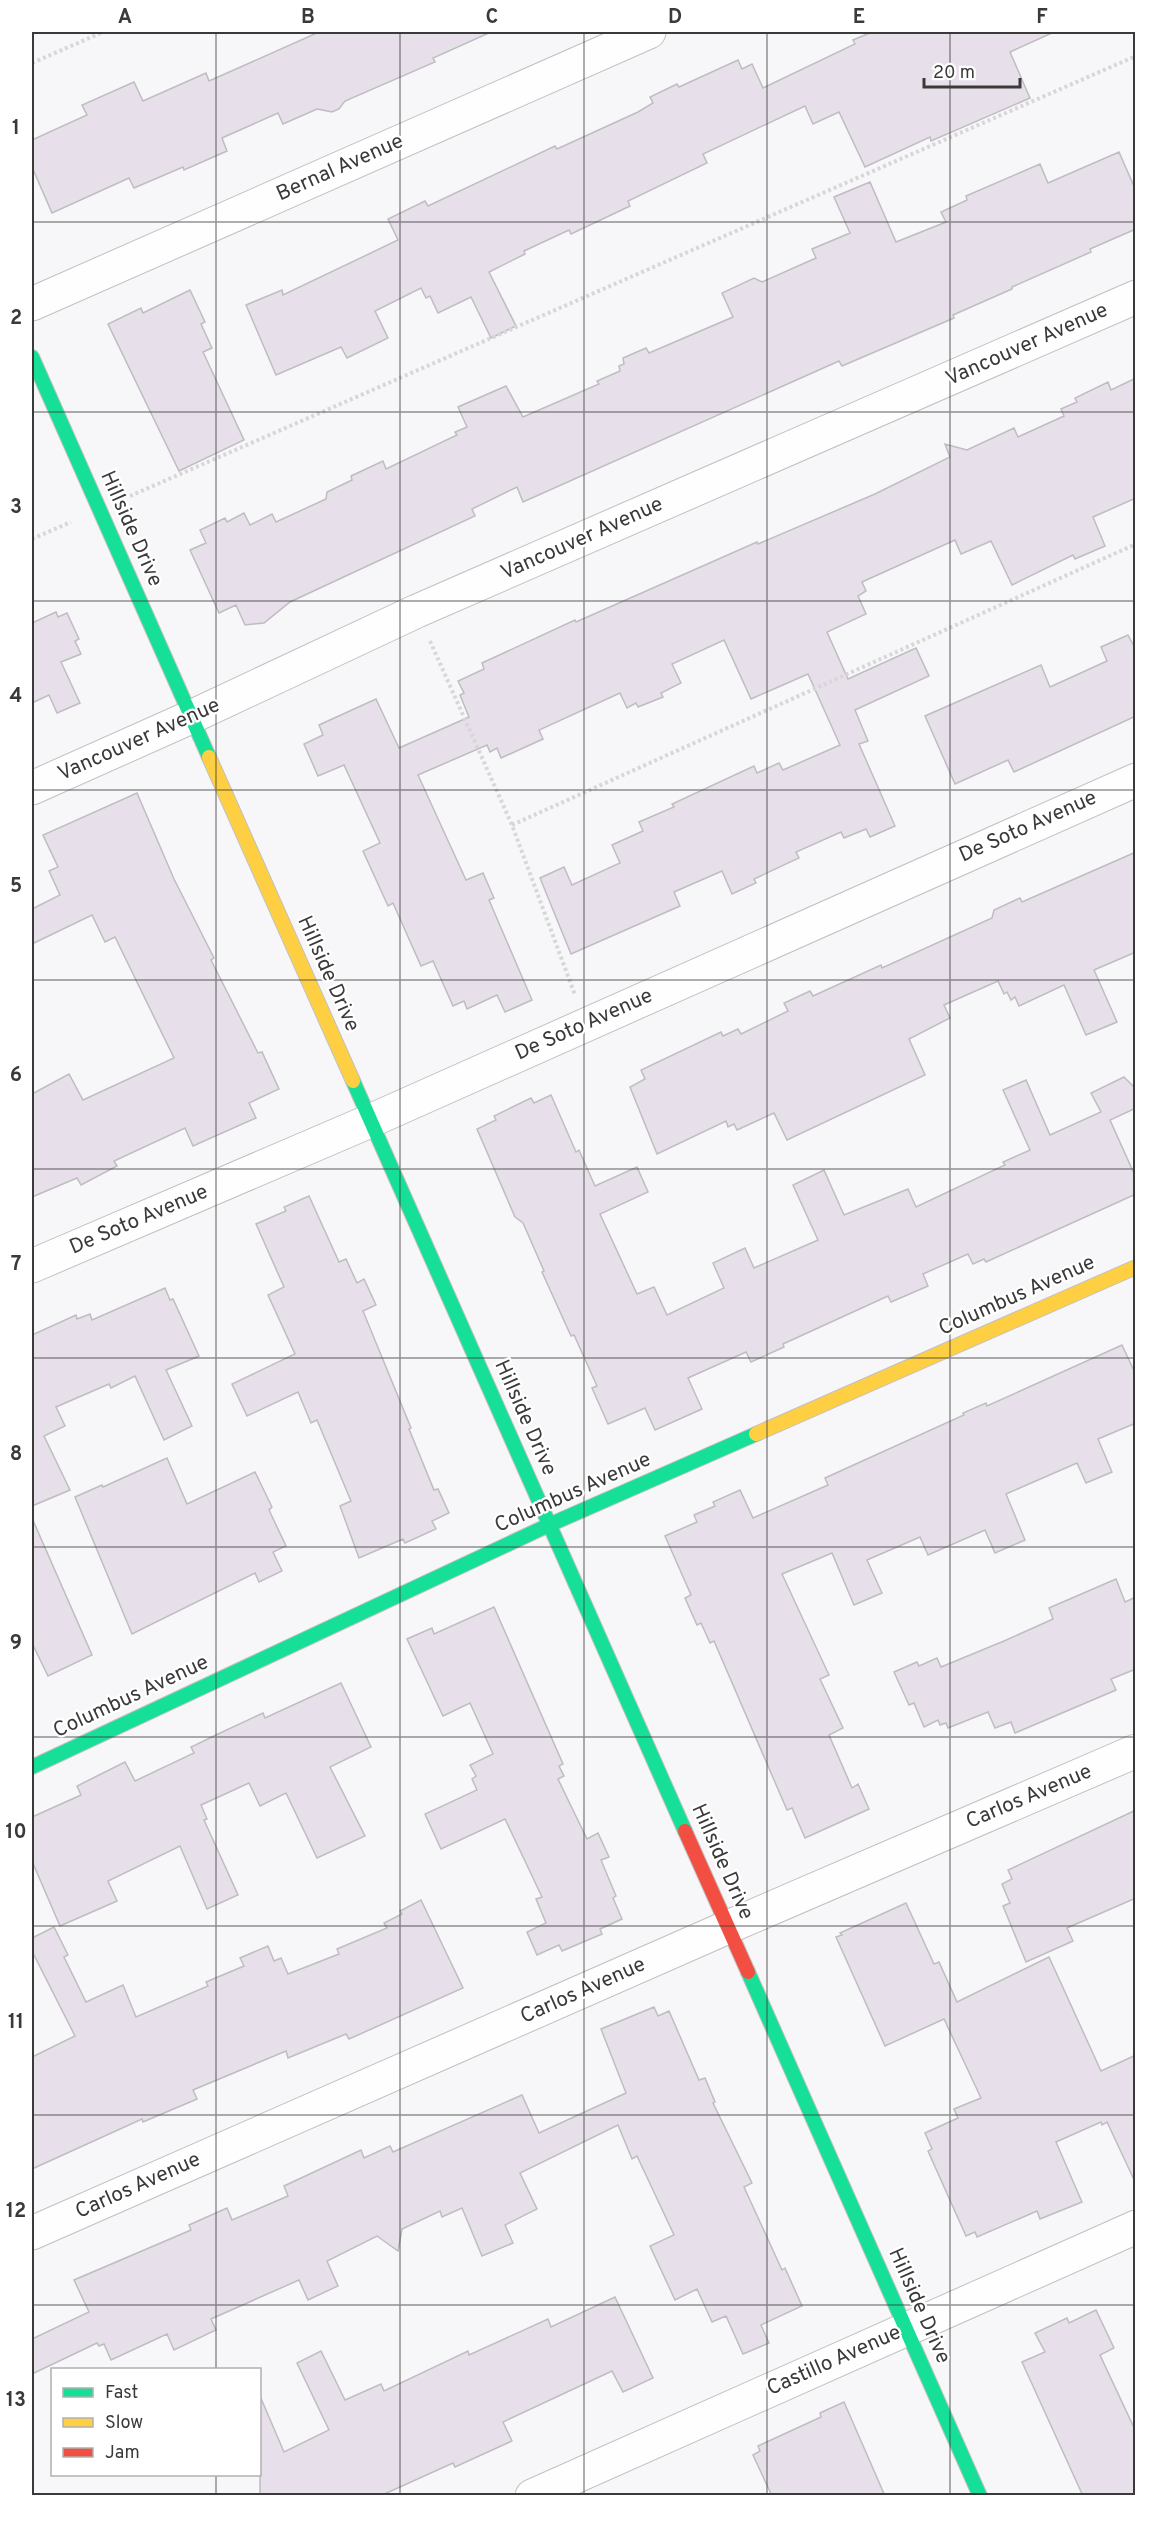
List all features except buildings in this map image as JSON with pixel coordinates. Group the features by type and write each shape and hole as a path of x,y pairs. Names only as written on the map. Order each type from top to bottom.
{"main road":[{"name":"Hillside Drive","path":"32,357 980,2496"},
{"name":"Columbus Avenue","path":"32,1767 549,1525 1136,1267"}],"street":[{"name":"Bernal Avenue","path":"32,304 649,32"},
{"name":"Vancouver Avenue","path":"32,788 191,717 417,611 1136,297"},
{"name":"De Soto Avenue","path":"32,1266 370,1121 1136,780"},
{"name":"Carlos Avenue","path":"32,2233 728,1927 1136,1751"},
{"name":"Castillo Avenue","path":"532,2496 1136,2227"}],"path":[{"path":"32,63 102,32"},
{"path":"32,539 1136,56"},
{"path":"512,825 1136,544"},
{"path":"417,611 512,825 585,1024"}],"traffic: fast":[{"path":"32,357 209,757"},
{"path":"353,1081 685,1831"},
{"path":"32,1767 549,1525 756,1434"},
{"path":"748,1972 980,2496"}],"traffic: slow":[{"path":"209,757 353,1081"},
{"path":"756,1434 1136,1267"}],"traffic: jam":[{"path":"685,1831 748,1972"}]}
